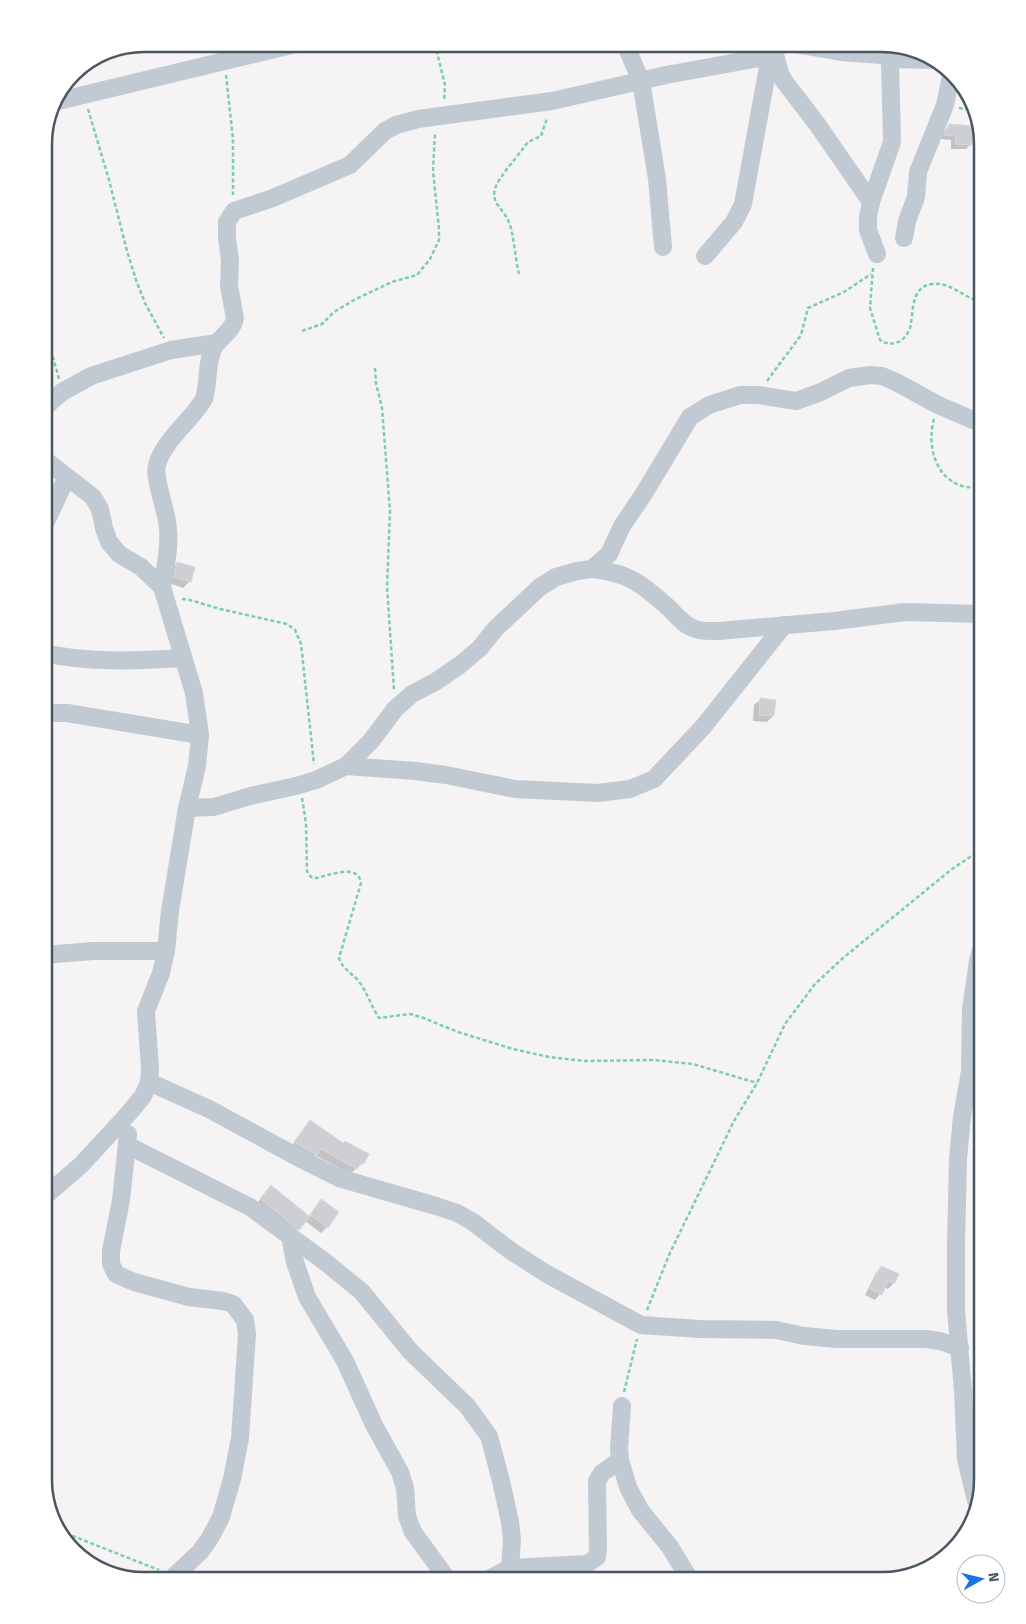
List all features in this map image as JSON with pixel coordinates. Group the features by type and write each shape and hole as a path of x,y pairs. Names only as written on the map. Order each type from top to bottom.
{"street":[{"path":"65,99 264,52"},
{"path":"629,53 641,81 655,170 663,247"},
{"path":"52,1190 81,1165 129,1114 142,1096 148,1082 150,1069 146,1011 161,973 166,951 170,911 187,808 197,766 200,735 194,693 164,594 169,543 167,513 158,483 156,466 164,450 204,399 212,352 217,343 232,327 235,318 229,286 230,260 227,222 234,211 273,198 350,165 385,131 418,119 552,101 762,53"},
{"path":"705,256 734,222 743,204 774,53"},
{"path":"776,53 780,73 784,81 817,124 871,202"},
{"path":"861,53 882,54 889,59 917,60"},
{"path":"877,254 868,230 868,217 871,202 892,142 891,66 889,59"},
{"path":"904,238 907,221 916,197 918,172 945,105 950,83"},
{"path":"53,400 62,392 91,376 171,350 217,343"},
{"path":"592,569 609,554 622,526 690,417 709,405 740,395 758,394 796,401 821,392 850,378 870,375 882,376 896,382 938,405 974,421"},
{"path":"53,465 98,502 106,536 119,554 141,567 164,594"},
{"path":"53,508 68,477"},
{"path":"187,808 214,807 250,796 296,786 316,780 346,766 372,741 395,709 412,694 435,682 460,665 480,648 495,629 540,586 556,577 577,571 592,569 610,571 629,577 649,590 692,628 719,631 905,612 974,614"},
{"path":"346,766 431,773 515,789 598,793 630,789 654,779 703,727 784,625"},
{"path":"53,654 129,661 183,658"},
{"path":"53,713 67,712 200,735"},
{"path":"52,954 92,951 166,951"},
{"path":"973,1488 966,1459 956,1310 958,1159 962,1117 970,1071 971,1008 974,986"},
{"path":"148,1082 210,1109 339,1178 457,1213 547,1274 641,1325 700,1329 776,1330 804,1336 836,1339 926,1339 940,1341 960,1348"},
{"path":"129,1114 121,1200 111,1251 111,1264 116,1274 134,1282 189,1297 233,1304 245,1320 247,1334 240,1438 232,1479 221,1517 210,1538 200,1552 179,1571"},
{"path":"127,1145 250,1207 290,1236 362,1292 410,1351 467,1406 489,1436 510,1522 512,1540 510,1568"},
{"path":"290,1236 295,1262 307,1297 345,1361 374,1425 400,1472 405,1488 407,1516 413,1532 442,1571"},
{"path":"622,1406 619,1448 620,1460 628,1487 640,1510 670,1547 685,1572"},
{"path":"504,1571 510,1568 578,1565 592,1561 596,1557 598,1550 596,1481 602,1473 620,1460"}],"path":[{"path":"302,331 322,324 334,312 354,300 392,282 417,275 430,259 439,240 433,171 438,116 446,96 437,52"},
{"path":"225,62 233,139 234,211"},
{"path":"84,95 110,180 136,280 145,303 171,350"},
{"path":"519,274 509,222 499,208 494,192 528,142 541,136 552,101"},
{"path":"877,254 872,274 870,308 880,340 889,345 895,344 906,334 909,329 914,300 921,289 928,285 934,283 943,284 974,299"},
{"path":"758,394 801,335 808,308 844,292 872,274"},
{"path":"53,357 62,392"},
{"path":"376,368 376,383 382,408 390,511 387,587 395,709"},
{"path":"938,405 931,431 933,452 937,464 949,479 963,486 974,487"},
{"path":"164,594 220,610 287,624 295,630 301,644 316,780"},
{"path":"296,786 300,793 306,823 307,871 311,877 317,878 351,871 357,873 361,879 339,958 340,964 357,980 379,1018 384,1019 410,1014 458,1032 513,1049 549,1057 585,1062 654,1060 693,1064 756,1083"},
{"path":"622,1406 627,1378 641,1325 669,1255 734,1121 756,1083 785,1024 815,984 843,958 952,869 974,854"},
{"path":"72,1536 155,1571"}],"building":[{"path":"949,124 971,126 972,145 955,144 956,136 944,135"},
{"path":"177,562 195,567 191,582 174,577"},
{"path":"760,698 776,700 774,716 759,715"},
{"path":"310,1120 343,1143 345,1141 369,1154 364,1164 361,1162 357,1169 321,1149 317,1155 294,1142"},
{"path":"271,1185 310,1217 299,1230 260,1199"},
{"path":"321,1199 339,1212 328,1228 310,1215"},
{"path":"881,1266 899,1274 895,1283 888,1281 882,1295 870,1289"}]}
